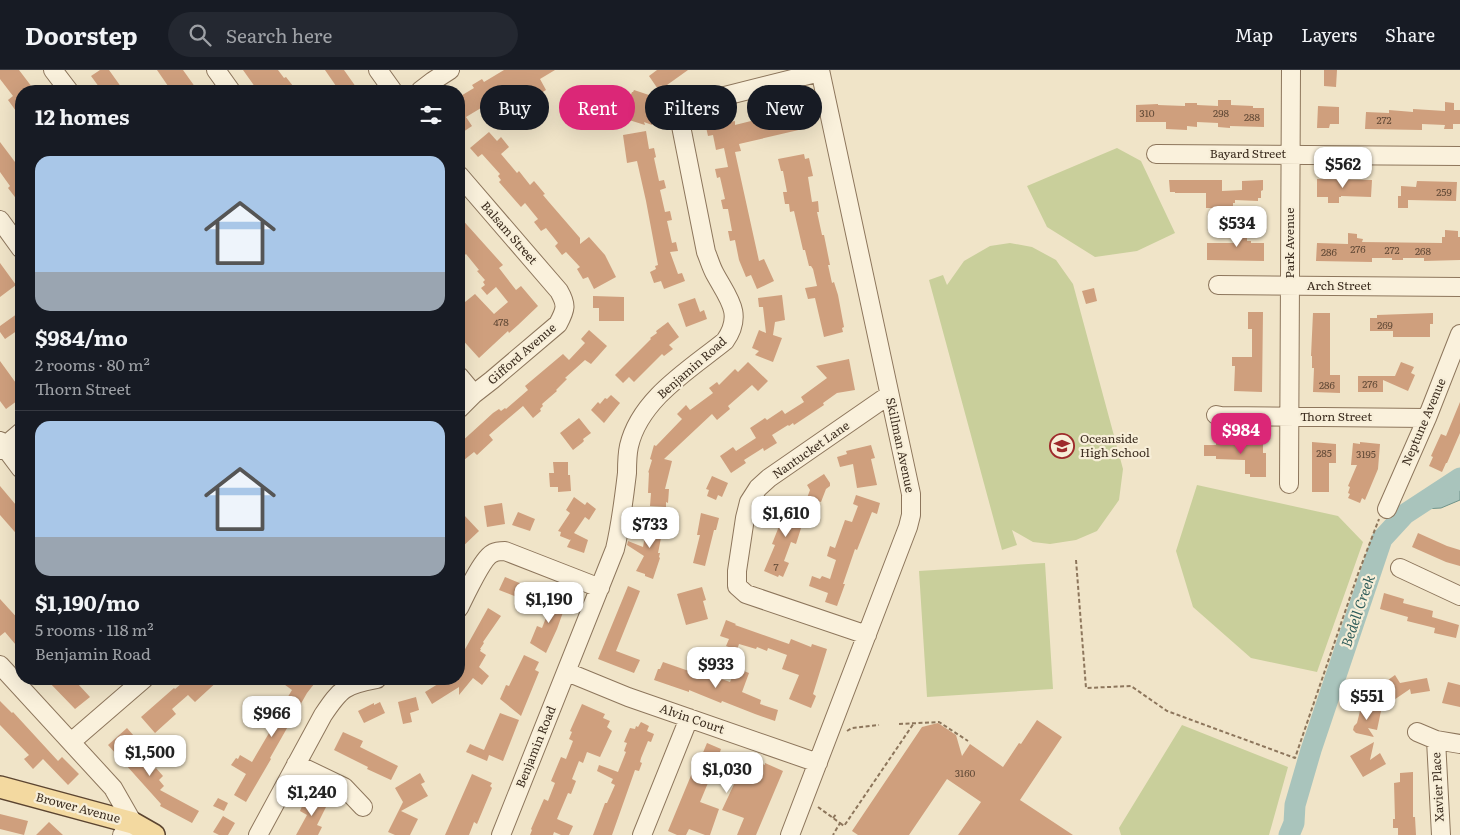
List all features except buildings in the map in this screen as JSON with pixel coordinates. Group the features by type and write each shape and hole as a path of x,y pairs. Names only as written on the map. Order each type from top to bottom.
{"main road":[{"name":"Brower Avenue","path":"0,787 127,829 154,835"}],"street":[{"path":"53,70 64,85"},
{"path":"216,70 227,85"},
{"path":"378,70 389,85"},
{"path":"428,85 450,70"},
{"name":"Park Avenue","path":"1289,484 1291,70"},
{"name":"Skillman Avenue","path":"790,835 908,527 911,515 912,494 820,71"},
{"name":"Benjamin Road","path":"500,835 615,549 627,474 628,448 632,434 642,415 661,393 725,341 735,322 733,306 713,271 706,252 681,126 682,118 689,108 697,103 820,71"},
{"name":"Bayard Street","path":"1156,154 1460,156"},
{"name":"Balsam Street","path":"465,182 559,291"},
{"path":"0,220 15,241"},
{"name":"Arch Street","path":"1218,285 1460,287"},
{"name":"Gifford Avenue","path":"465,403 558,324 564,312 564,301 559,291"},
{"name":"Neptune Avenue","path":"1386,509 1427,418 1460,334"},
{"path":"465,383 474,394"},
{"name":"Nantucket Lane","path":"866,635 746,594 738,586 737,571 749,502 758,488 890,396"},
{"name":"Thorn Street","path":"1216,415 1427,418"},
{"path":"15,436 1,446 15,462"},
{"path":"465,597 489,556 505,551 600,588"},
{"path":"1400,568 1460,596"},
{"path":"0,665 15,681"},
{"name":"Alvin Court","path":"566,672 628,697 818,763"},
{"path":"18,685 113,788 127,829"},
{"path":"71,742 137,685"},
{"path":"258,835 323,715 343,689 352,685"},
{"path":"642,835 689,718"},
{"path":"1417,732 1436,740 1460,744"},
{"name":"Xavier Place","path":"1436,740 1441,835"},
{"path":"296,764 344,787 363,807"}],"path":[{"path":"1076,560 1086,688 1131,686 1167,711 1295,758 1358,574 1379,519 1386,509"},
{"path":"899,724 939,722 968,741"},
{"path":"818,807 844,826 914,723"},
{"path":"847,731 852,728 879,726"},
{"path":"833,818 837,813"},
{"path":"833,835 840,823"}],"green space":[{"path":"1117,148 1141,161 1175,233 1137,251 1095,257 1047,227 1027,186"},
{"path":"1010,243 1032,247 1056,260 1073,284 1123,469 1119,500 1097,531 1076,540 1050,544 1033,542 1012,530 1017,545 1002,550 929,280 943,275 947,285 964,261 990,246"},
{"path":"1197,485 1338,516 1363,542 1317,672 1251,658 1193,607 1176,551"},
{"path":"1412,499 1405,514 1413,515 1397,531 1386,525"},
{"path":"1045,563 1053,689 927,697 919,571"},
{"path":"1182,725 1288,767 1269,835 1121,835 1119,828"}],"water":[{"path":"1460,469 1460,500 1441,508 1423,509 1413,515 1405,514 1412,499 1441,487 1451,474"}],"waterway":[{"name":"Bedell Creek","path":"1289,835 1294,823 1295,805 1311,750 1382,539 1405,514 1460,478"}],"place":[{"name":"Oceanside High School","path":"1062,446"}]}
